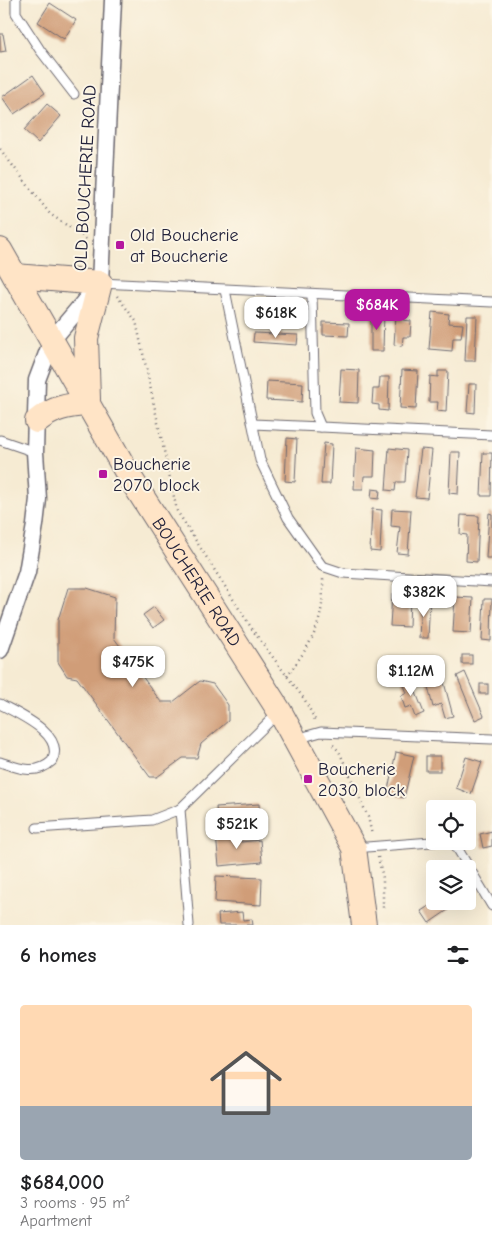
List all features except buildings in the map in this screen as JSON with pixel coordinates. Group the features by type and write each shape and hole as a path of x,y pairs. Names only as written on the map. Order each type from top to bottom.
{"main road":[{"name":"BOUCHERIE ROAD","path":"0,250 129,476 280,712 294,740 365,847 373,920"},
{"path":"15,276 108,289 86,338 88,404 68,405 50,411 37,421"}],"street":[{"name":"OLD BOUCHERIE ROAD","path":"0,650 28,562 38,499 34,452 37,421 37,380 52,340 108,289 113,0"}],"lane":[{"path":"16,0 16,13 40,50 74,94"},
{"path":"108,289 225,290 492,302"},
{"path":"225,290 260,460 288,518 322,566 343,574 492,582"},
{"path":"312,294 316,413 322,427"},
{"path":"253,424 492,435"},
{"path":"0,440 34,452"},
{"path":"0,704 38,725 48,734 54,748 52,761 38,770 25,771 0,762"},
{"path":"37,828 152,820 180,809 280,712"},
{"path":"294,740 321,732 492,739"},
{"path":"180,809 189,925"},
{"path":"365,847 426,842"},
{"path":"458,850 492,906"}],"path":[{"path":"0,149 50,214 87,239"},
{"path":"108,289 136,321 177,511 254,632 305,700 321,732 339,751 368,817 365,847 383,878 373,920"},
{"path":"287,676 313,640 324,604 322,566"}],"place":[{"name":"Old Boucherie at Boucherie","path":"120,245"},
{"name":"Boucherie 2070 block","path":"103,474"},
{"name":"Boucherie 2030 block","path":"308,779"}]}
